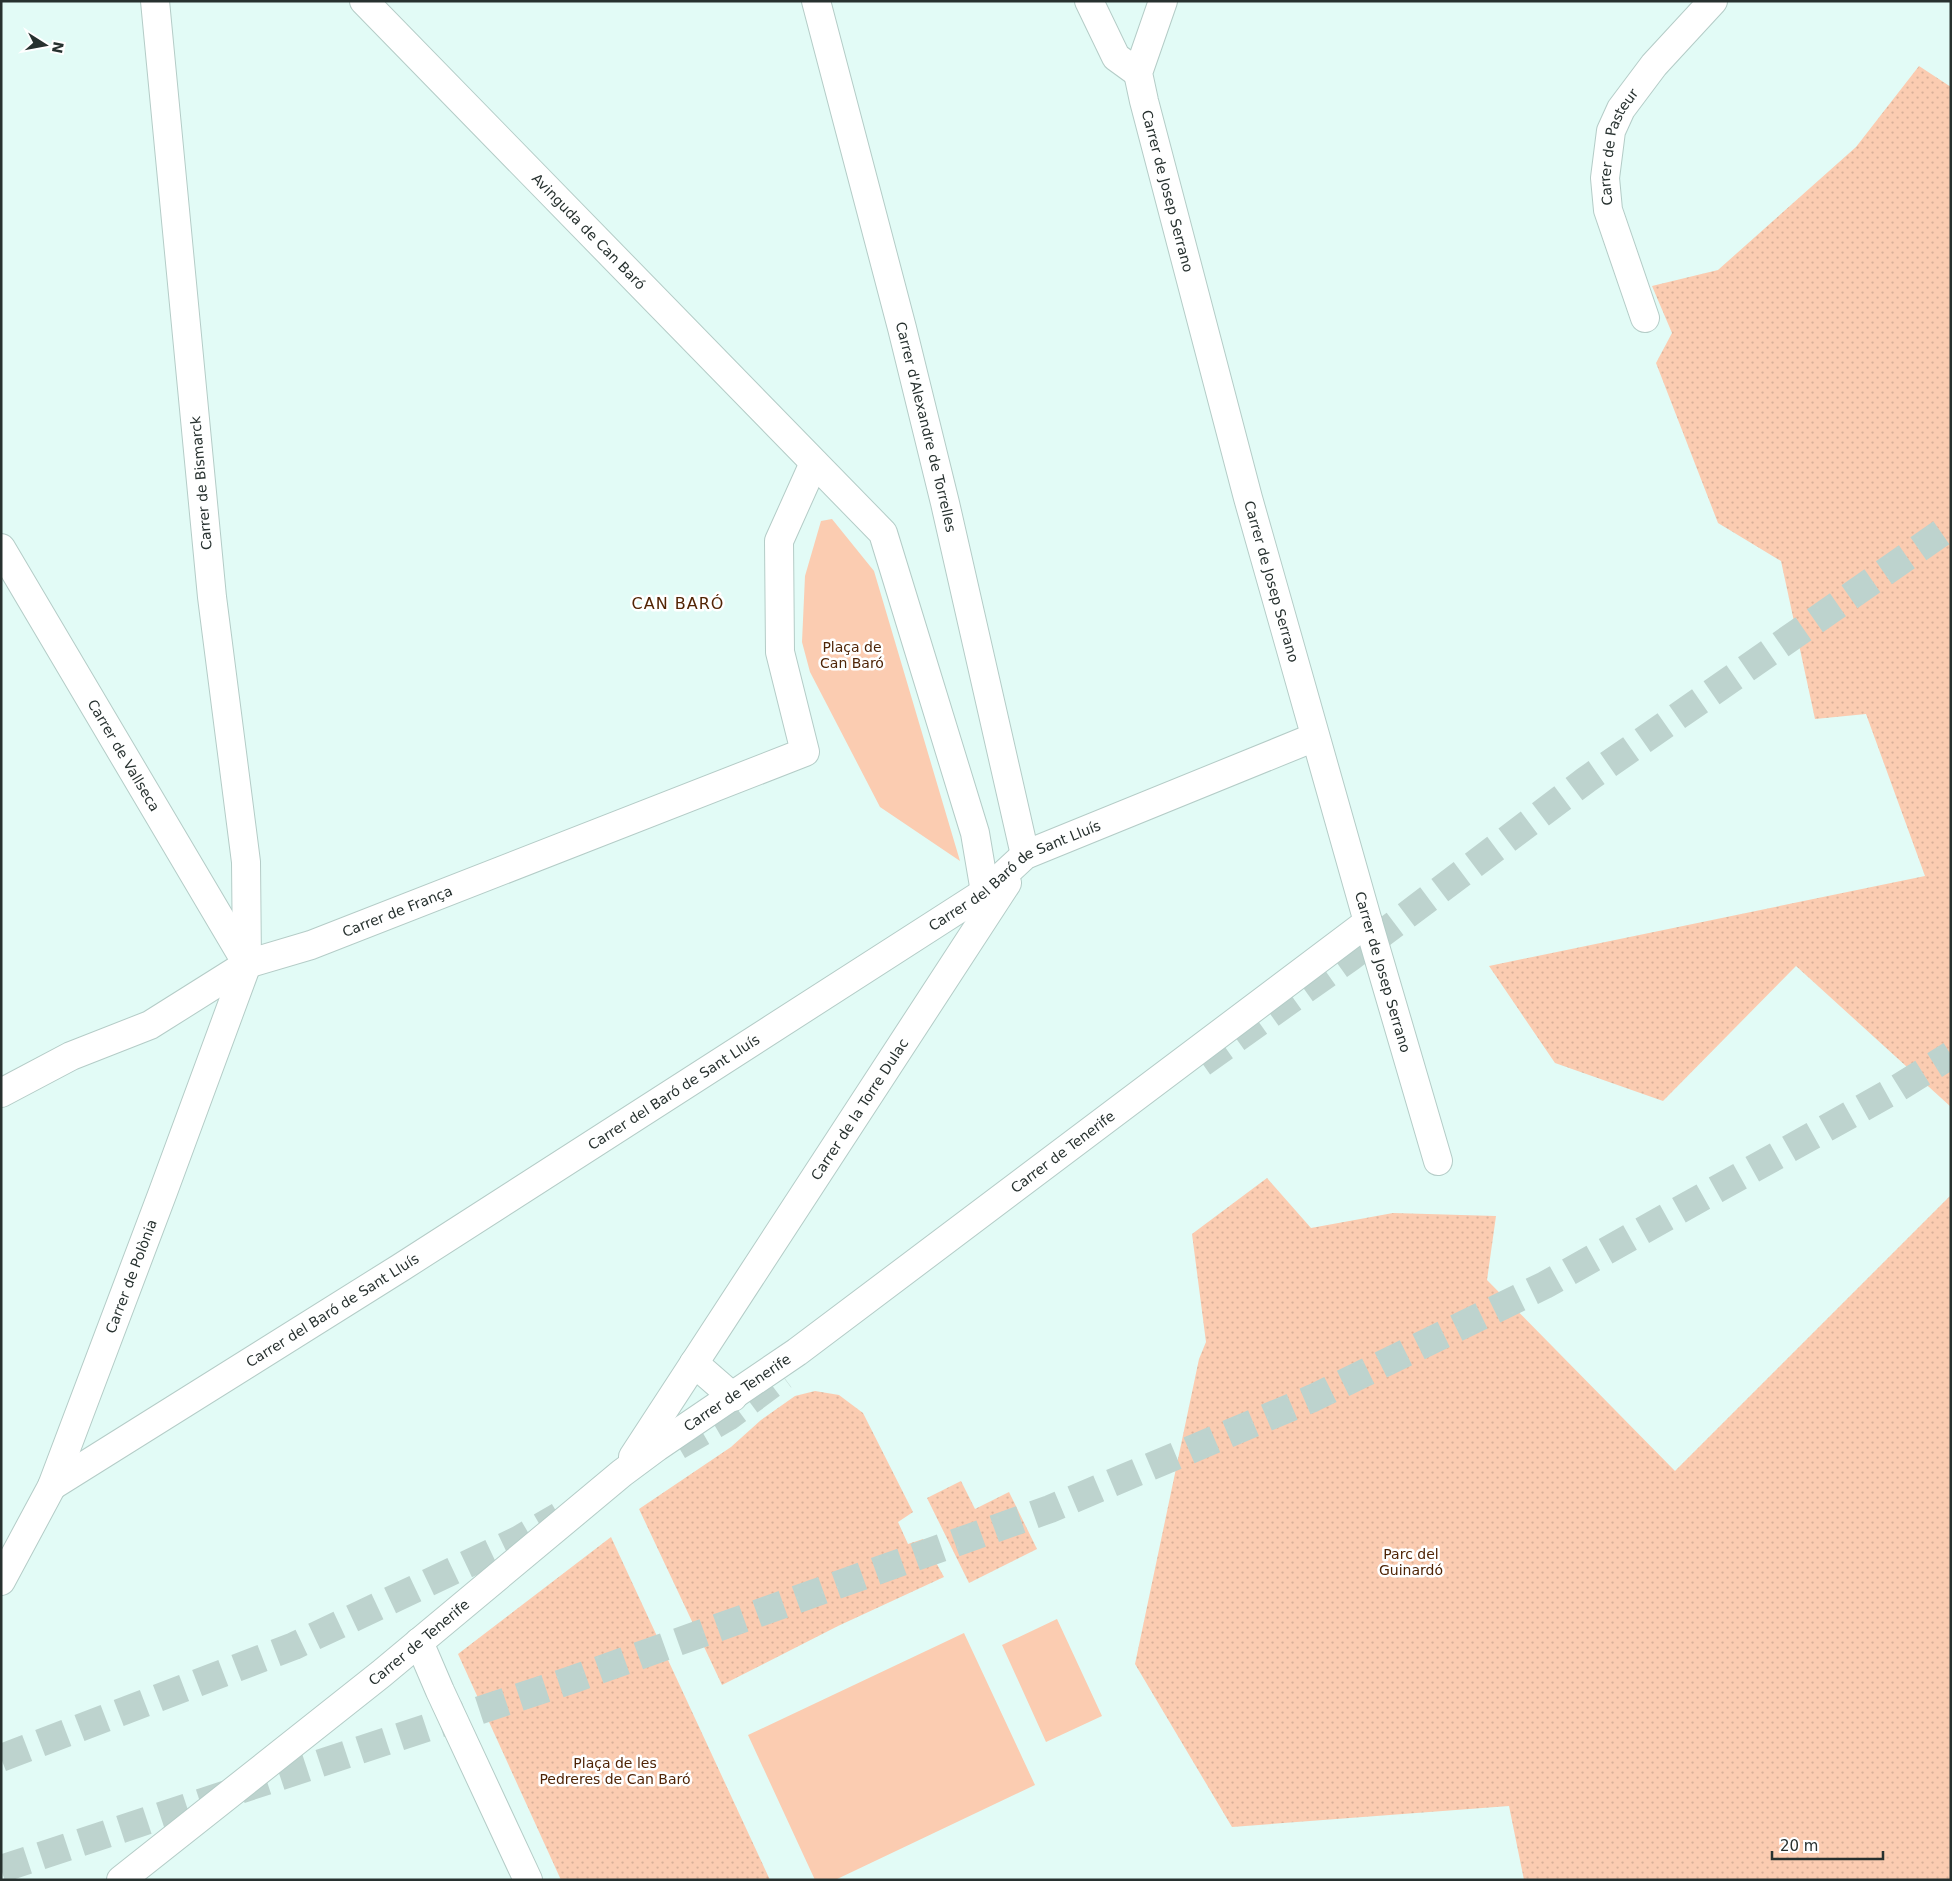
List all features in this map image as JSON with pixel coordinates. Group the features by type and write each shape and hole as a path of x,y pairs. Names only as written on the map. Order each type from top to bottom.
{"street":[{"name":"Carrer de Bismarck","path":"155,1 212,598 246,862 247,964"},
{"name":"Avinguda de Can Baró","path":"364,1 814,463"},
{"name":"Carrer d'Alexandre de Torrelles","path":"816,1 902,328 947,512 1025,855"},
{"path":"1089,1 1116,57 1138,73 1163,1"},
{"name":"Carrer de Pasteur","path":"1645,318 1608,210 1605,178 1611,131 1621,109 1650,72 1712,1"},
{"name":"Carrer de Josep Serrano","path":"1138,73 1152,133 1246,488 1315,737 1438,1160"},
{"name":"Carrer de França","path":"1,1093 71,1056 150,1025 247,964 311,945 805,752 780,652 779,541 814,463"},
{"path":"814,463 884,533 975,833 985,892"},
{"name":"Carrer de Vallseca","path":"1,548 247,964"},
{"name":"Carrer del Baró de Sant Lluís","path":"52,1486 400,1268 985,892 1025,855 1315,737"},
{"name":"Carrer de la Torre Dulac","path":"622,1473 1025,855"},
{"name":"Carrer de Tenerife","path":"121,1880 381,1674 622,1473 797,1352 1368,922"},
{"name":"Carrer de Polònia","path":"1,1581 52,1486 247,964"},
{"path":"694,1363 733,1397"},
{"path":"419,1642 528,1880"}],"green space":[{"path":"1919,66 1951,87 1951,1107 1796,966 1663,1101 1555,1063 1489,966 1925,876 1866,714 1815,719 1781,561 1718,523 1656,363 1672,333 1652,286 1718,270 1856,147"},
{"name":"Plaça de Can Baró","path":"832,519 874,571 960,861 880,807 810,672 802,642 805,576 821,521"},
{"name":"Parc del Guinardó","path":"1267,1178 1311,1228 1393,1213 1496,1216 1487,1280 1675,1471 1951,1195 1951,1880 1524,1880 1509,1806 1232,1827 1135,1664 1199,1359 1206,1342 1192,1234"},
{"path":"815,1391 839,1395 863,1413 913,1512 898,1522 908,1544 923,1539 944,1577 838,1626 722,1685 639,1509 731,1447 761,1420 795,1396"},
{"path":"961,1481 975,1509 1009,1492 1037,1549 969,1583 927,1498"},
{"name":"Plaça de les Pedreres de Can Baró","path":"611,1537 770,1880 561,1880 458,1654"},
{"path":"1057,1619 1102,1716 1046,1742 1002,1645"},
{"path":"964,1633 1035,1785 835,1880 815,1880 748,1735"}],"tunnel":[{"path":"1202,1063 1351,957 1586,780 1951,526"},
{"path":"1,1869 574,1679 1050,1509 1313,1398 1545,1285 1898,1088 1951,1055"},
{"path":"678,1446 728,1417 783,1376"},
{"path":"1,1758 294,1646 518,1540 559,1516"}],"district":[{"name":"CAN BARÓ","path":"678,603"}]}
